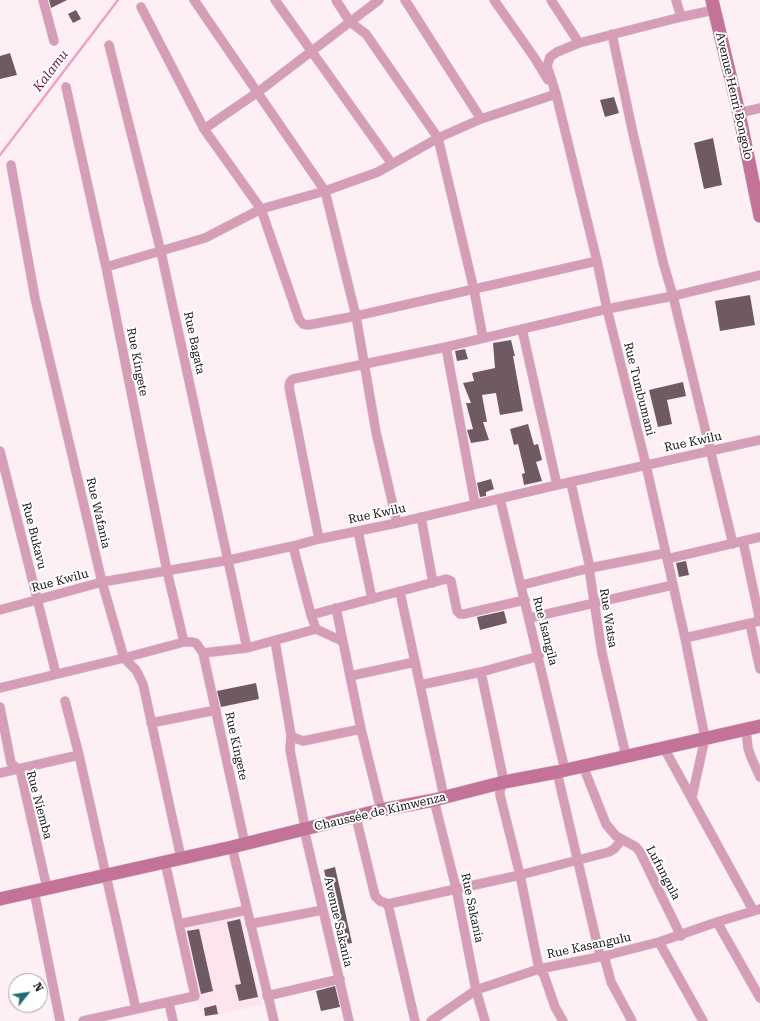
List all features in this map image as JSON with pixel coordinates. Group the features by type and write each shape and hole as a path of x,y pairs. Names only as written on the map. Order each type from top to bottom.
{"street":[{"path":"43,0 54,41"},
{"path":"194,0 325,191 356,316 376,432 397,522"},
{"path":"275,0 392,164"},
{"path":"336,0 350,22 366,34 438,138 474,290 483,338"},
{"path":"204,129 258,92 379,0"},
{"path":"405,0 481,119"},
{"path":"494,0 534,57 556,94"},
{"path":"551,0 579,43"},
{"path":"676,0 681,17"},
{"path":"556,94 547,66 550,58 556,52 579,43 681,17 713,5"},
{"name":"Avenue Henri Bongolo","path":"713,5 739,113 760,216"},
{"path":"141,7 204,129 261,209 299,320 303,324 308,325 356,316 598,261"},
{"path":"612,34 663,262 673,296 733,544"},
{"name":"Rue Bagata","path":"109,45 161,252 247,648"},
{"name":"Rue Kingete","path":"66,87 106,267 167,571 184,642"},
{"path":"106,267 205,238 261,209 325,191 378,172 438,138 481,119 556,94"},
{"name":"Rue Tumbumani","path":"556,94 598,261 607,309 646,465 685,638 705,738"},
{"path":"739,113 760,108"},
{"name":"Rue Wafania","path":"11,165 35,298 102,582 124,658 136,670 143,684 181,858"},
{"path":"319,539 290,394 289,386 293,379 446,347 760,275"},
{"path":"522,329 557,485"},
{"path":"446,347 475,504"},
{"name":"Rue Kwilu","path":"0,610 102,582 229,560 760,440"},
{"name":"Rue Bukavu","path":"0,451 56,674"},
{"name":"Rue Watsa","path":"571,483 590,568 602,653 626,756"},
{"name":"Rue Isangila","path":"500,499 539,656 578,859 602,956 611,982 632,1021"},
{"path":"421,517 433,583"},
{"path":"358,530 372,599"},
{"path":"522,585 590,568 733,544 760,537"},
{"path":"685,638 760,621 743,541"},
{"path":"293,546 316,629"},
{"path":"311,615 446,579 451,581 457,611 460,614 525,600"},
{"path":"529,618 673,585"},
{"name":"Rue Sakania","path":"400,592 420,685 439,798 476,990 485,1021"},
{"path":"336,608 342,641 381,810"},
{"path":"750,624 760,669"},
{"path":"0,688 184,642 196,643 204,653 247,648 316,629 342,641"},
{"name":"Avenue Sakania","path":"275,641 291,735 290,750 304,822 304,829 349,1021"},
{"name":"Rue Kingete","path":"204,653 216,710 239,845 247,910 274,1021"},
{"path":"420,685 480,672 539,656"},
{"path":"350,676 415,662"},
{"path":"480,672 504,782 500,790 500,795 520,875 540,969 544,975 555,1007 563,1021"},
{"path":"65,701 79,755 136,1009"},
{"name":"Rue Niemba","path":"0,706 11,763 21,774 47,888"},
{"path":"151,723 216,710"},
{"name":"Chaussée de Kimwenza","path":"0,899 239,845 381,810 504,782 561,771 760,726"},
{"path":"291,735 304,741 362,728"},
{"path":"746,729 748,748 760,777"},
{"path":"692,797 705,738"},
{"path":"664,748 757,910"},
{"path":"0,773 79,755"},
{"name":"Lufungula","path":"583,766 602,818 611,830 622,840 630,843 640,852 681,936"},
{"path":"356,817 375,896 380,901 388,904 520,875 609,852 622,840"},
{"path":"83,1021 113,1018 136,1009 169,1003 195,996 165,862"},
{"path":"34,891 60,1021"},
{"path":"388,904 415,1021"},
{"path":"179,924 247,910"},
{"path":"250,924 323,910"},
{"name":"Rue Kasangulu","path":"430,1021 476,990 540,969 602,956 681,936 717,922 757,910"},
{"path":"717,922 760,998"},
{"path":"659,942 703,1021"},
{"path":"268,996 340,979"},
{"path":"169,1003 173,1021"}],"shaded area":[{"path":"241,916 262,1005 202,1018 181,929"}],"building":[{"path":"49,0 67,0 51,8"},
{"path":"76,10 81,19 73,23 68,14"},
{"path":"10,53 17,75 0,79 0,56"},
{"path":"614,97 619,113 605,117 600,100"},
{"path":"713,138 722,185 704,189 694,143"},
{"path":"750,295 755,325 720,331 715,301"},
{"path":"511,340 515,356 513,356 523,411 500,415 496,393 482,395 487,422 483,422 489,440 471,443 467,430 473,429 466,403 471,403 463,383 474,381 472,373 495,368 493,343"},
{"path":"465,349 468,359 457,361 455,351"},
{"path":"683,382 686,396 667,400 672,424 658,427 649,390"},
{"path":"528,424 534,445 538,444 542,460 536,462 542,481 524,485 522,474 525,473 518,444 514,445 510,429"},
{"path":"491,479 494,489 486,492 486,496 480,497 477,483"},
{"path":"686,561 689,575 679,577 676,563"},
{"path":"504,611 507,623 480,630 477,617"},
{"path":"256,683 259,699 221,707 217,691"},
{"path":"335,867 352,943 341,945 324,870"},
{"path":"240,919 258,997 239,1001 235,985 241,984 227,922"},
{"path":"199,929 213,991 201,994 187,931"},
{"path":"335,986 340,1007 321,1011 316,991"},
{"path":"216,1005 218,1014 205,1016 204,1008"}],"waterway":[{"name":"Kalamu","path":"0,155 118,0"}]}
